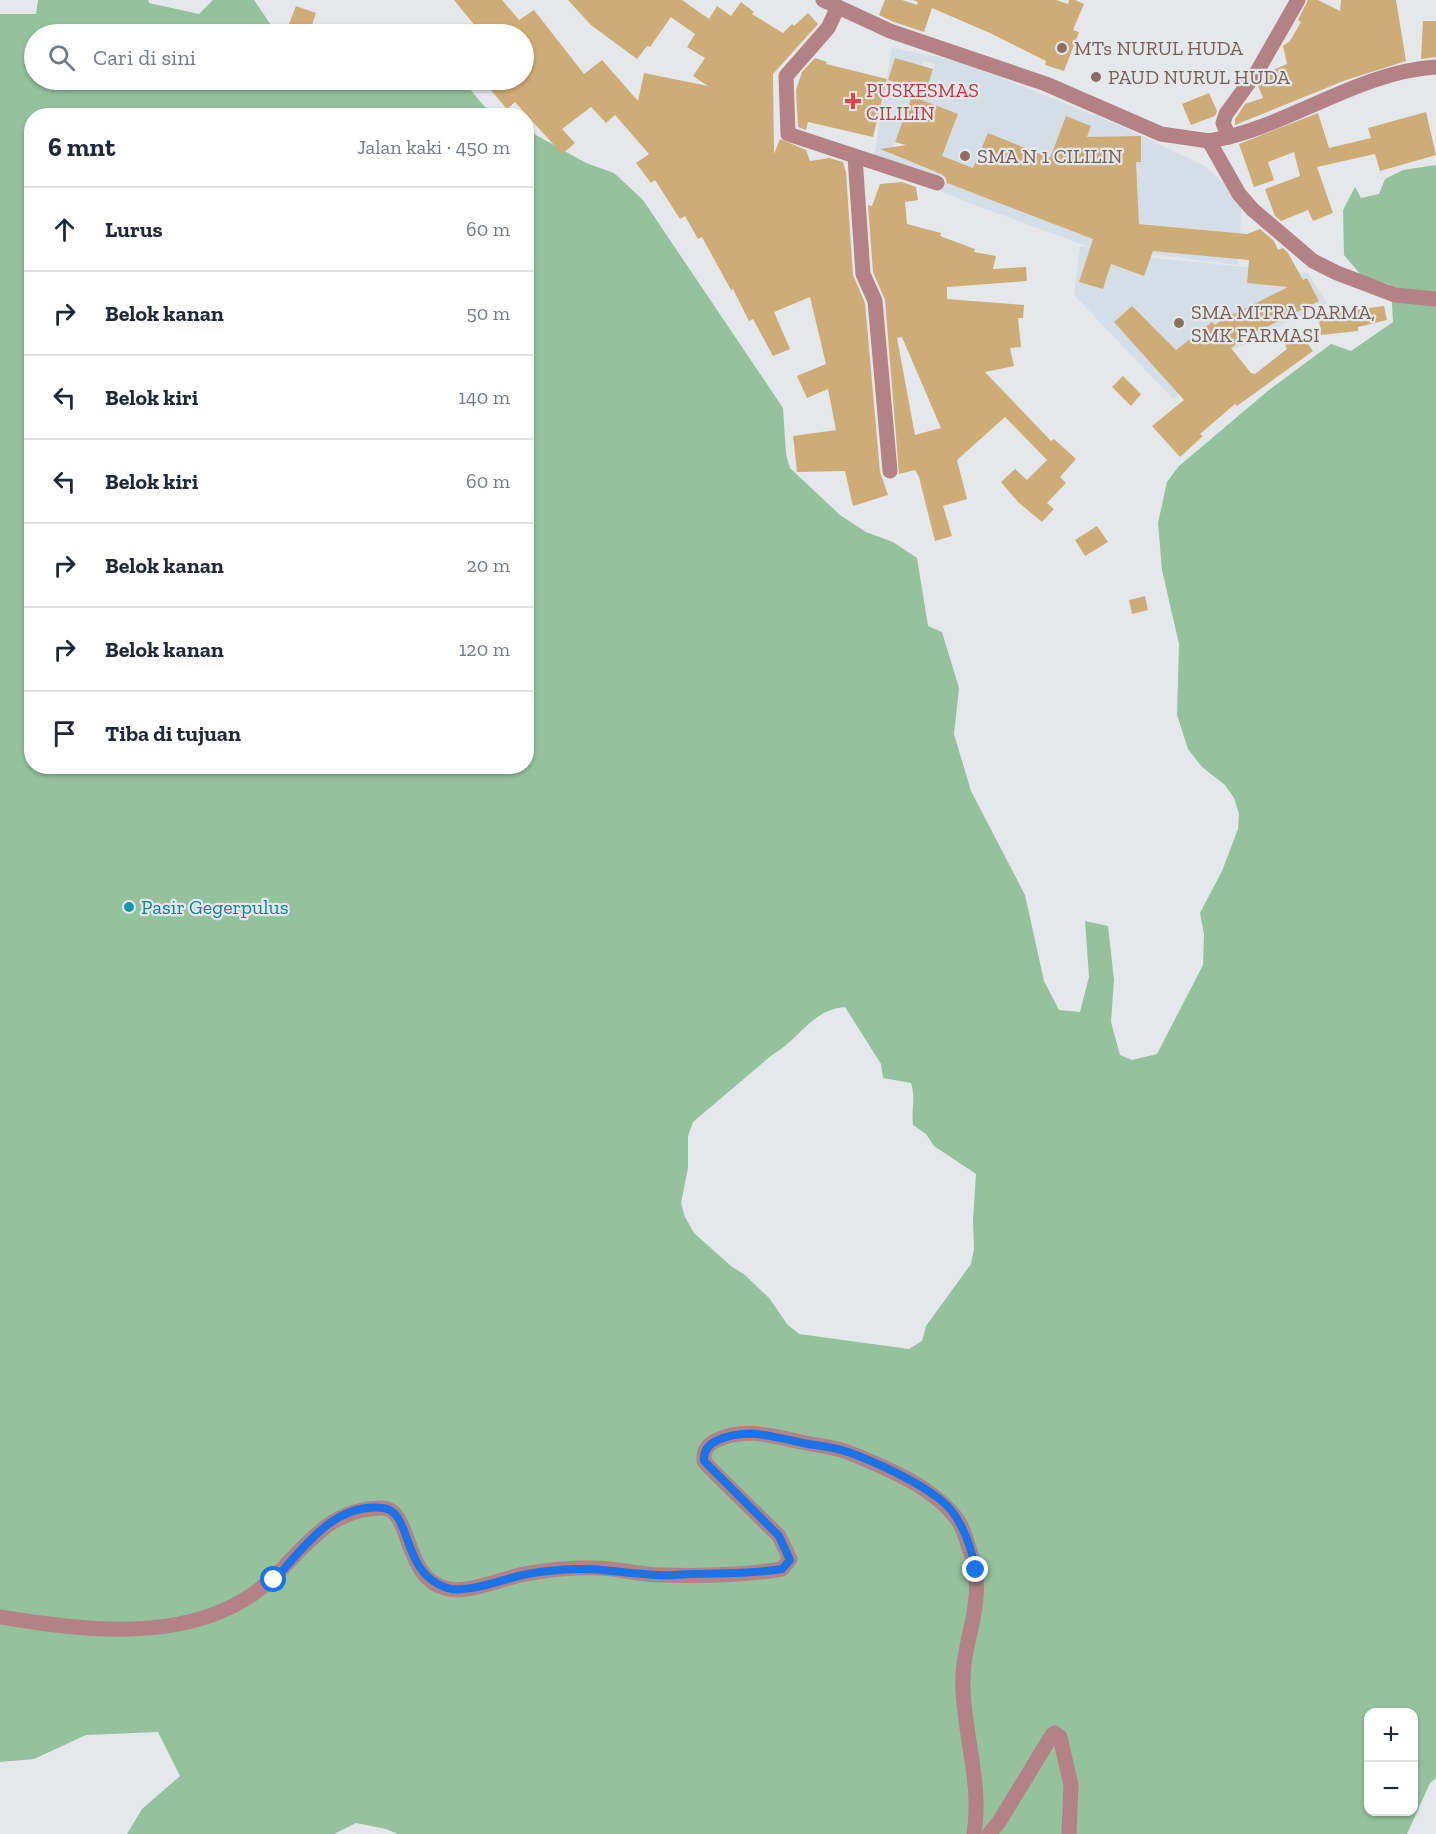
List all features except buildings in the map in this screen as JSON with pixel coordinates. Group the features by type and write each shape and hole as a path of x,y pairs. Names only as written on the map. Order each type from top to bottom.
{"street":[{"path":"823,0 890,31 1046,84 1161,134 1209,141 1229,137 1392,75 1417,68 1436,67"},
{"path":"1229,137 1224,123 1227,114 1258,70 1298,0"},
{"path":"838,7 828,28 786,76 789,134 937,183"},
{"path":"1209,141 1239,194 1252,209 1313,261 1337,273 1395,295 1436,298"},
{"path":"855,157 863,274 875,301 890,471"},
{"path":"0,1617 81,1627 174,1627 214,1615 246,1599 274,1580 324,1526 355,1511 384,1508 395,1513 405,1528 414,1561 427,1578 449,1589 479,1586 524,1575 589,1568 660,1575 728,1574 782,1569 790,1560 779,1536 704,1461 706,1449 710,1444 727,1436 756,1432 848,1452 909,1481 943,1502 961,1525 973,1556 978,1593 977,1609 962,1671 976,1804 974,1834"},
{"path":"988,1834 999,1822 1055,1733 1060,1737 1071,1785 1069,1834"}],"shaded area":[{"name":"SMA N 1 CILILIN","path":"892,48 959,61 1123,127 1205,166 1242,200 1238,265 1087,246 969,203 873,162","holes":["895,58 919,65 888,80","924,61 935,64 912,128 902,124","925,102 958,114 947,142","1066,117 1091,127 1077,162 1052,152","901,127 945,146 934,172 890,153","988,133 1061,163 980,152","947,158 982,171 973,193 939,180","1116,221 1235,233 1113,247"]},
{"name":"SMA MITRA DARMA, SMK FARMASI","path":"1080,246 1143,257 1308,273 1327,303 1232,350 1173,399 1074,295","holes":["1112,260 1103,289 1079,282","1148,264 1144,276 1117,266","1248,271 1285,287 1247,283","1308,278 1319,301 1252,334 1241,311","1132,306 1146,322 1128,338 1114,322","1231,313 1248,335 1236,344 1219,323","1150,323 1176,350 1232,346 1177,392 1132,340"]}],"green space":[{"path":"38,0 148,0 149,3 199,14 213,0 254,0 270,24 24,24 24,90 471,90 487,108 24,108 24,774 534,774 534,134 586,163 614,173 643,200 783,408 786,454 790,468 840,515 866,532 893,542 917,558 928,626 942,632 959,688 954,734 971,791 1025,895 1044,981 1059,1010 1080,1012 1089,977 1085,921 1108,926 1114,980 1111,1022 1120,1055 1132,1060 1157,1054 1203,965 1204,934 1200,913 1222,871 1238,829 1239,814 1234,798 1225,785 1202,767 1188,749 1177,715 1179,644 1162,570 1158,523 1167,482 1179,466 1269,390 1331,344 1351,351 1393,322 1391,285 1361,275 1344,255 1343,210 1355,187 1361,198 1379,194 1385,179 1403,170 1436,165 1436,1778 1430,1783 1418,1810 1418,1708 1364,1708 1364,1816 1415,1816 1407,1834 398,1834 356,1823 334,1834 127,1834 142,1809 180,1776 158,1732 86,1735 34,1759 0,1762 0,14 36,14","holes":["845,1007 881,1064 883,1078 911,1083 913,1125 926,1134 934,1146 976,1174 974,1249 971,1264 926,1326 922,1341 909,1349 799,1334 787,1324 770,1299 694,1233 685,1217 681,1203 688,1168 688,1136 693,1122 823,1014"]}],"place":[{"name":"MTs NURUL HUDA","path":"1062,48"},
{"name":"PAUD NURUL HUDA","path":"1096,77"},
{"name":"PUSKESMAS CILILIN","path":"853,101"},
{"name":"SMA N 1 CILILIN","path":"965,156"},
{"name":"SMA MITRA DARMA, SMK FARMASI","path":"1179,323"},
{"name":"Pasir Gegerpulus","path":"129,907"}],"route":[{"path":"274,1580 324,1526 355,1511 384,1508 395,1513 405,1528 414,1561 427,1578 449,1589 479,1586 524,1575 561,1570 598,1568 660,1575 728,1574 782,1569 790,1560 779,1536 704,1461 703,1455 710,1444 727,1436 756,1432 848,1452 909,1481 943,1502 961,1525 976,1570"}]}
